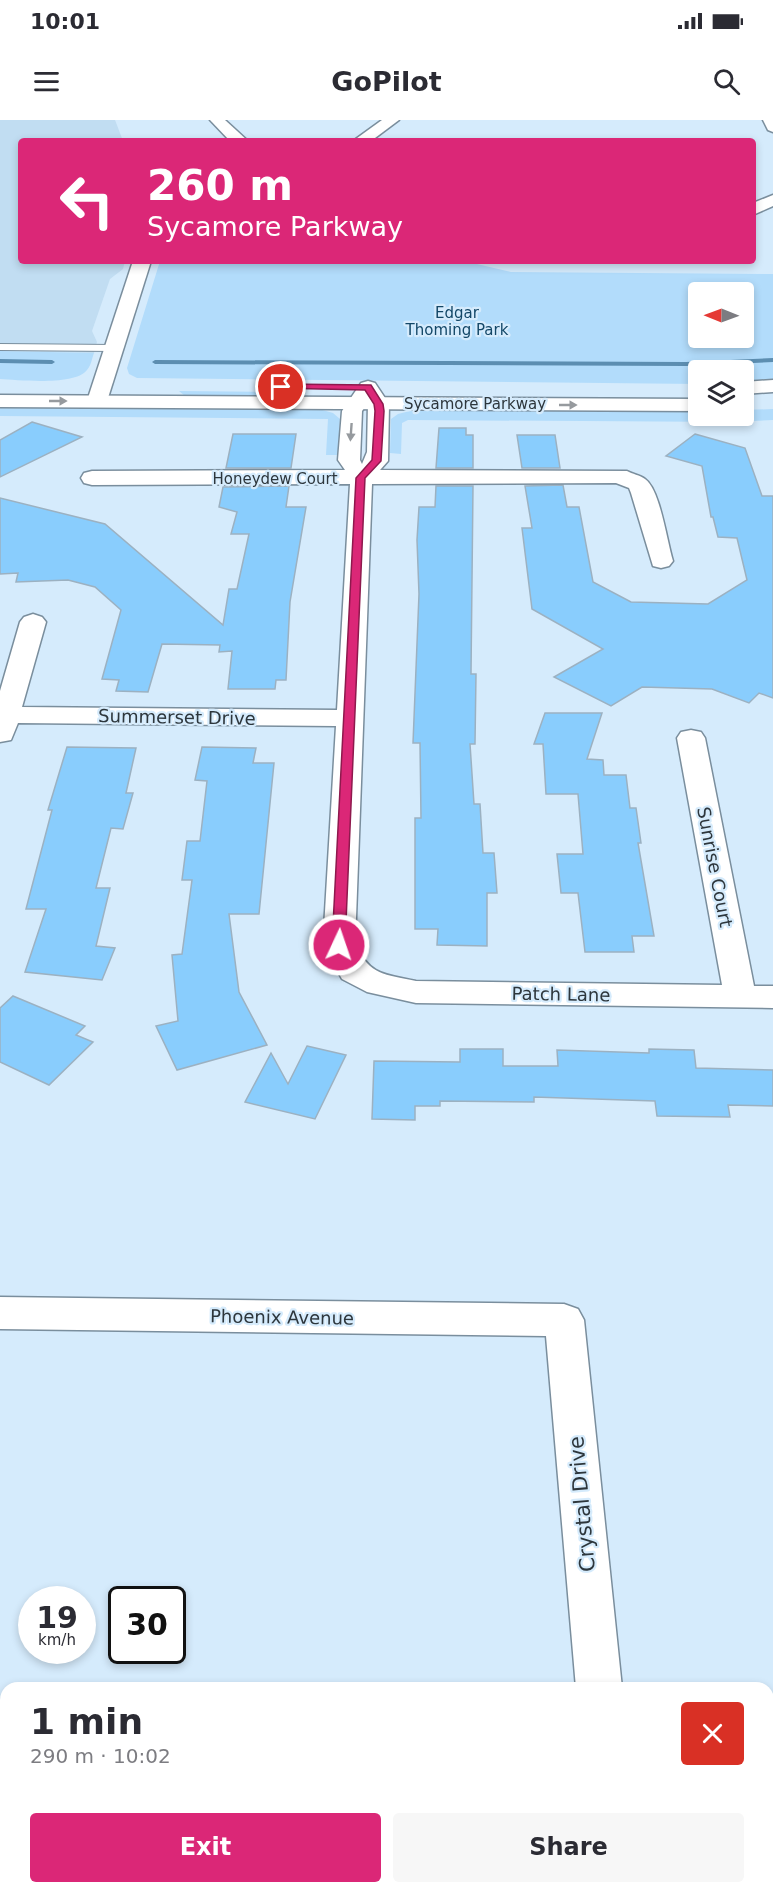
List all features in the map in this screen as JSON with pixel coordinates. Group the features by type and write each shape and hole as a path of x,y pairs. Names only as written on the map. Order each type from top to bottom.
{"street":[{"path":"217,120 236,138"},
{"path":"365,138 392,120"},
{"path":"770,120 773,127"},
{"path":"756,210 773,200"},
{"path":"756,213 773,220"},
{"path":"99,393 141,264"},
{"name":"Sycamore Parkway","path":"0,385 99,393 688,405"},
{"path":"754,387 773,386"},
{"name":"Sycamore Parkway","path":"367,398 688,389"},
{"name":"Sycamore Parkway","path":"0,401 99,393"},
{"path":"348,718 361,478 377,461 367,398"},
{"path":"754,404 773,403"},
{"name":"Honeydew Court","path":"92,478 619,476 636,483 646,499 656,546 662,561"},
{"path":"3,726 33,622"},
{"name":"Summerset Drive","path":"3,726 348,718"},
{"name":"Patch Lane","path":"348,718 339,945 353,972 379,984 416,992 773,997"},
{"name":"Sunrise Court","path":"691,738 740,996"},
{"name":"Phoenix Avenue","path":"0,1313 564,1320"},
{"name":"Crystal Drive","path":"564,1320 598,1682"}],"lane":[{"path":"0,347 114,348"}],"shaded area":[{"path":"0,120 115,120 122,138 18,138 18,264 124,264 123,269 110,279 92,331 97,342 94,353 0,351"}],"green space":[{"name":"Edgar Thoming Park","path":"159,264 477,264 511,272 773,274 773,381 754,382 754,360 688,360 688,384 137,378 129,374 127,368"},
{"path":"0,351 94,353 88,368 81,375 59,380 33,381 0,379"},
{"path":"179,391 281,392 274,398 185,396"},
{"path":"0,406 319,409 333,413 340,419 338,455 326,455 328,419 0,416"},
{"path":"773,409 773,420 754,421 754,410"},
{"path":"414,410 688,411 688,422 408,420 402,423 401,454 390,453 391,419 398,414"}],"building":[{"path":"32,422 82,437 0,477 0,440"},
{"path":"439,428 466,428 466,435 473,435 473,468 436,468"},
{"path":"233,434 296,434 291,468 226,468"},
{"path":"695,434 745,448 762,496 773,496 773,698 759,693 749,703 712,689 642,687 611,706 554,677 603,649 532,609 522,528 532,528 525,486 563,485 567,507 579,507 593,582 631,602 708,604 747,580 737,538 718,537 713,517 711,517 702,466 666,456"},
{"path":"517,435 555,435 560,468 522,468"},
{"path":"289,486 286,507 306,507 290,602 286,680 276,680 275,689 228,689 232,651 219,652 220,645 162,644 148,692 116,691 119,680 102,679 121,610 95,587 68,580 16,582 18,573 0,574 0,498 105,524 223,625 229,589 237,589 249,534 231,534 237,512 219,507 223,487"},
{"path":"436,486 473,486 471,674 476,674 475,744 470,744 474,804 480,804 483,853 494,853 497,893 487,893 487,946 437,945 438,929 415,929 415,818 421,818 420,743 413,743 419,594 417,540 419,507 435,507"},
{"path":"545,713 602,713 587,759 603,760 604,775 626,775 630,808 636,808 641,843 638,843 654,936 632,936 634,952 585,952 578,893 561,893 557,854 583,854 578,794 546,794 543,744 534,744"},
{"path":"67,747 136,748 126,793 133,793 123,829 111,828 96,888 110,888 96,946 115,948 102,980 25,972 46,909 26,909 52,810 48,810"},
{"path":"202,747 256,748 253,763 274,763 259,914 229,914 239,992 267,1045 177,1070 156,1026 178,1021 172,955 182,954 192,880 182,880 187,841 200,841 207,781 195,780"},
{"path":"13,996 85,1026 76,1035 93,1042 49,1085 0,1062 0,1008"},
{"path":"307,1046 346,1055 315,1119 245,1102 271,1053 288,1084"},
{"path":"460,1049 503,1049 503,1066 558,1066 557,1050 649,1053 649,1049 694,1050 696,1068 773,1070 773,1106 728,1105 730,1117 657,1116 655,1101 534,1097 534,1102 440,1101 440,1106 415,1106 415,1120 372,1119 374,1061 460,1062"}],"waterway":[{"path":"155,362 686,364 773,360"},
{"path":"0,361 52,362"}],"route":[{"path":"281,387 368,387 379,404 380,411 377,461 361,478 339,945"}]}
